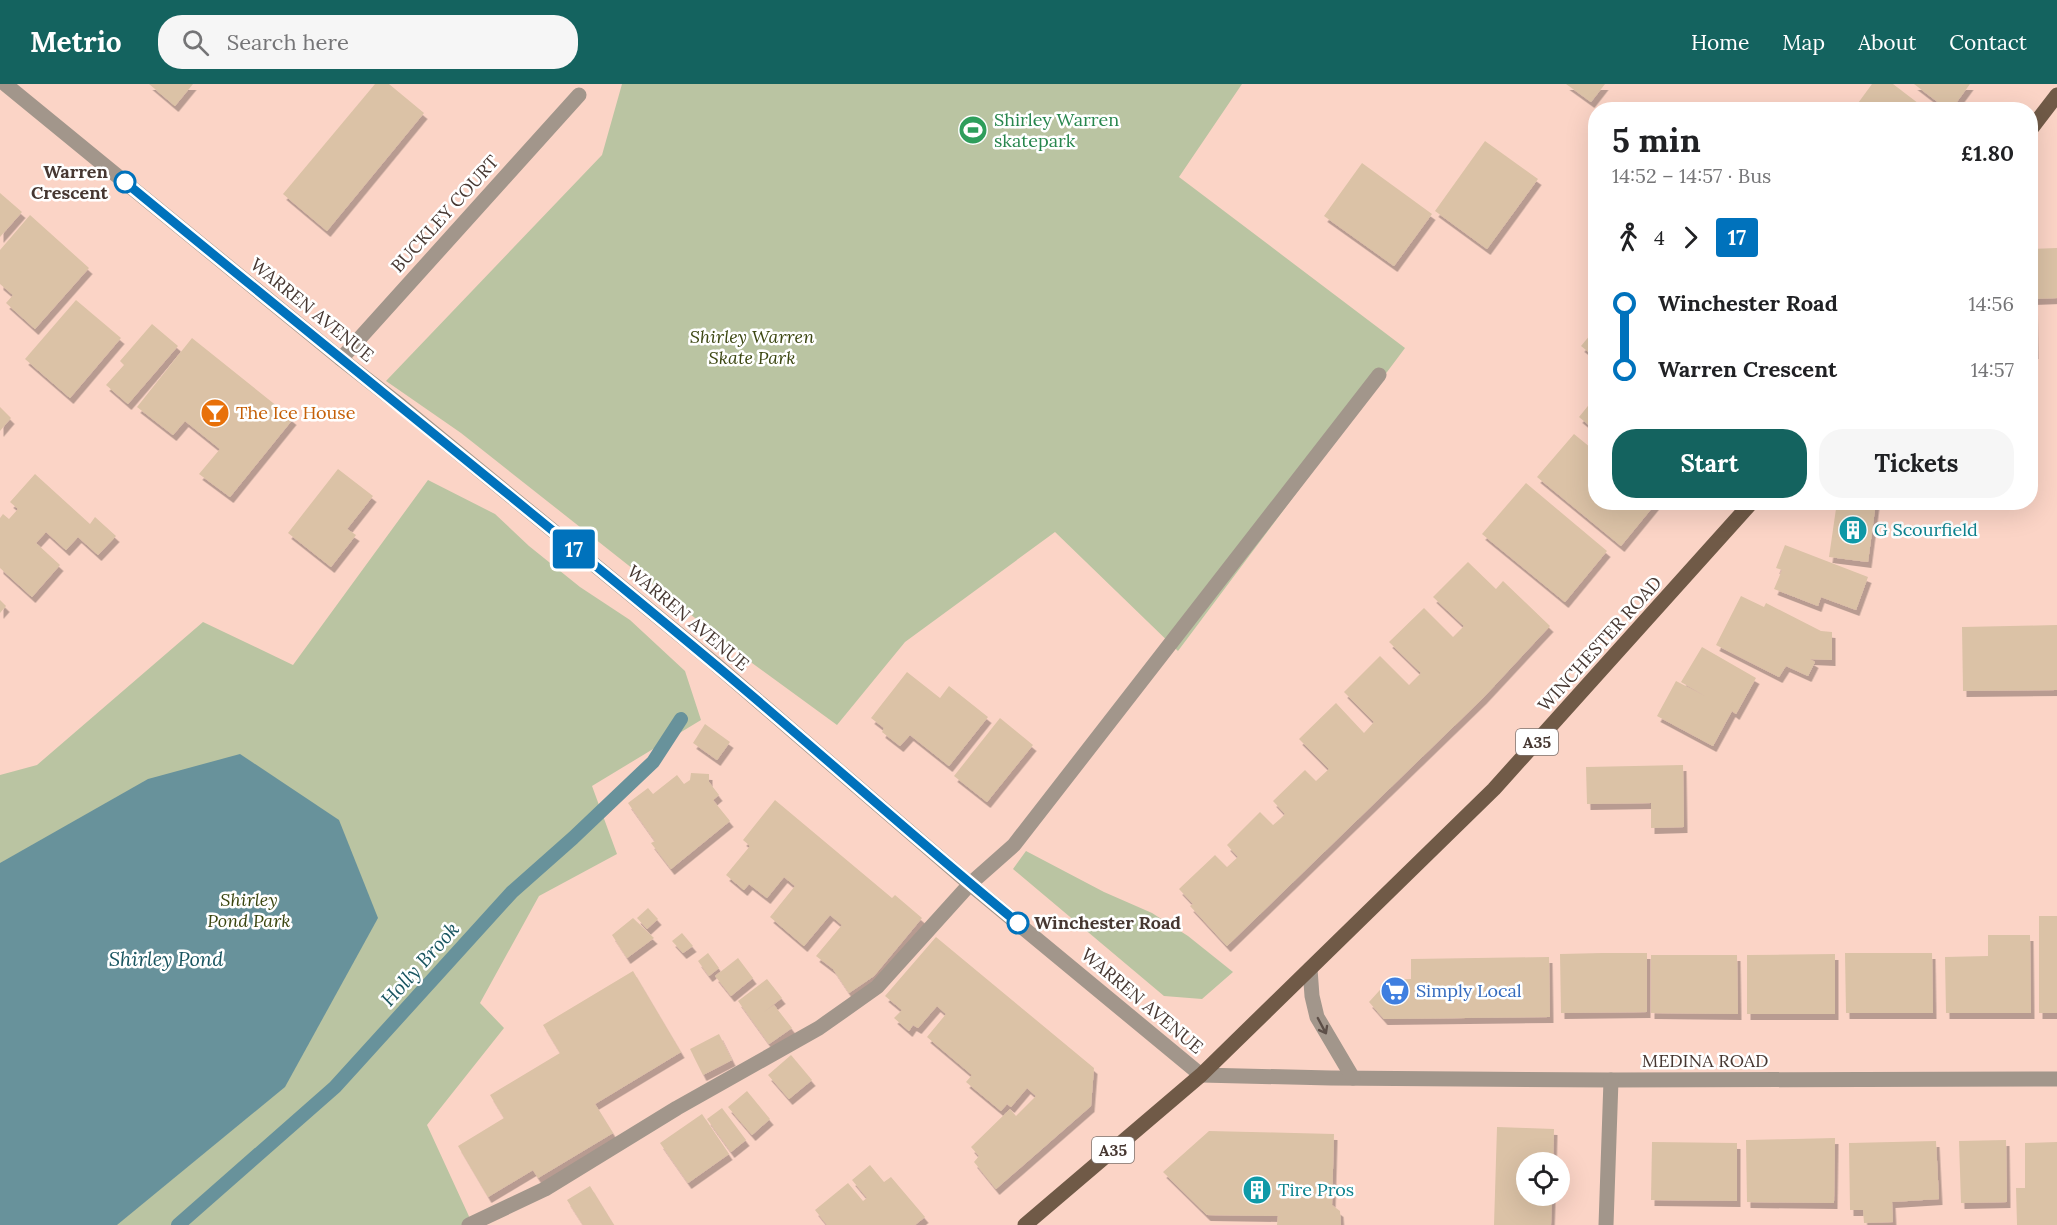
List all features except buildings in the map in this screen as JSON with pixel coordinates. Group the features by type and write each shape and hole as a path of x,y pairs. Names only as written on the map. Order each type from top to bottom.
{"main road":[{"path":"2038,120 2057,95"},
{"name":"WINCHESTER ROAD","path":"1025,1225 1202,1075 1494,789 1745,510"}],"street":[{"name":"WARREN AVENUE","path":"5,84 714,663 969,884 1202,1075"},
{"name":"BUCKLEY COURT","path":"341,359 579,95"},
{"path":"469,1225 545,1189 677,1108 819,1028 877,987 969,884 1014,845 1379,375"},
{"path":"1310,969 1312,996 1317,1017 1353,1078"},
{"name":"MEDINA ROAD","path":"1202,1075 1611,1080 2057,1079"},
{"path":"1606,1225 1611,1080"}],"green space":[{"name":"Shirley Warren Skate Park","path":"622,84 1242,84 1179,177 1405,348 1178,651 1055,532 905,642 837,725 752,663 461,433 386,381 602,155"},
{"name":"Shirley Pond Park","path":"428,480 495,514 529,546 580,587 630,620 685,671 701,720 592,786 617,854 539,896 480,1003 504,1028 427,1125 473,1225 0,1225 0,775 37,765 203,622 293,665"},
{"path":"1026,851 1104,892 1152,913 1188,936 1233,972 1202,999 1164,996 1013,869"}],"water":[{"name":"Shirley Pond","path":"240,754 339,820 378,918 285,1087 117,1225 0,1225 0,863 148,779"}],"waterway":[{"name":"Holly Brook","path":"178,1225 335,1087 512,892 653,762 681,719"}],"bus line":[{"name":"17","path":"125,182 714,663 969,884 1018,923"}],"place":[{"name":"Shirley Warren skatepark","path":"973,130"},
{"name":"Warren Crescent","path":"125,182"},
{"name":"The Ice House","path":"215,413"},
{"name":"G Scourfield","path":"1853,530"},
{"name":"Winchester Road","path":"1018,923"},
{"name":"Simply Local","path":"1395,991"},
{"name":"Tire Pros","path":"1257,1190"}]}
